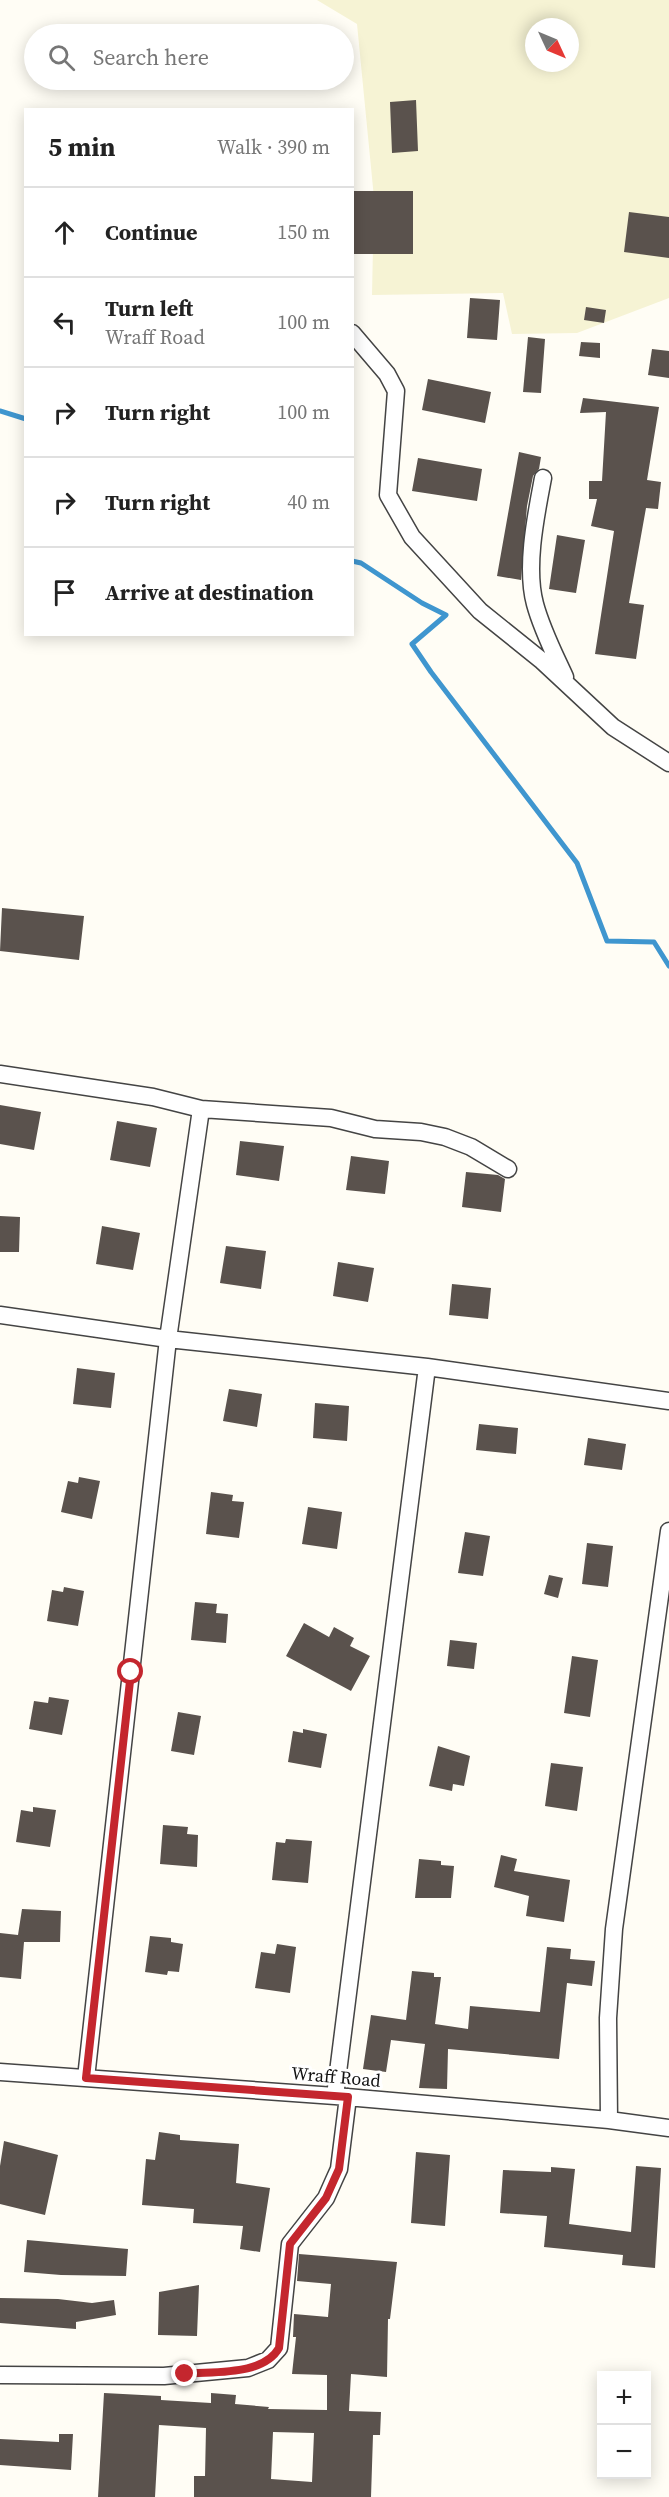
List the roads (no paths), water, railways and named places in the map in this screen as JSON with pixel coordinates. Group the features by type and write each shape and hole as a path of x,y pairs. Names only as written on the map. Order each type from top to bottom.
{"street":[{"path":"354,335 387,374 396,391 388,495 399,518 412,537 480,611 570,687 613,727 669,763"},
{"path":"543,478 535,521 534,601 544,633 570,687"},
{"path":"0,1074 153,1097 201,1109 331,1118 375,1129 421,1132 471,1147 508,1169"},
{"path":"86,2078 168,1339 201,1109"},
{"path":"0,1315 168,1339 427,1367 669,1401"},
{"path":"0,2375 164,2376 248,2368 268,2360 279,2348 290,2244 326,2198 339,2169 342,2097 427,1367"},
{"path":"609,2120 608,2018 614,1929 669,1531"},
{"name":"Wraff Road","path":"0,2072 342,2097 609,2120 669,2128"}],"waterway":[{"path":"0,411 24,418"},
{"path":"354,561 361,563 422,603 446,615 412,644 577,863 607,941 654,942 669,966"}]}
